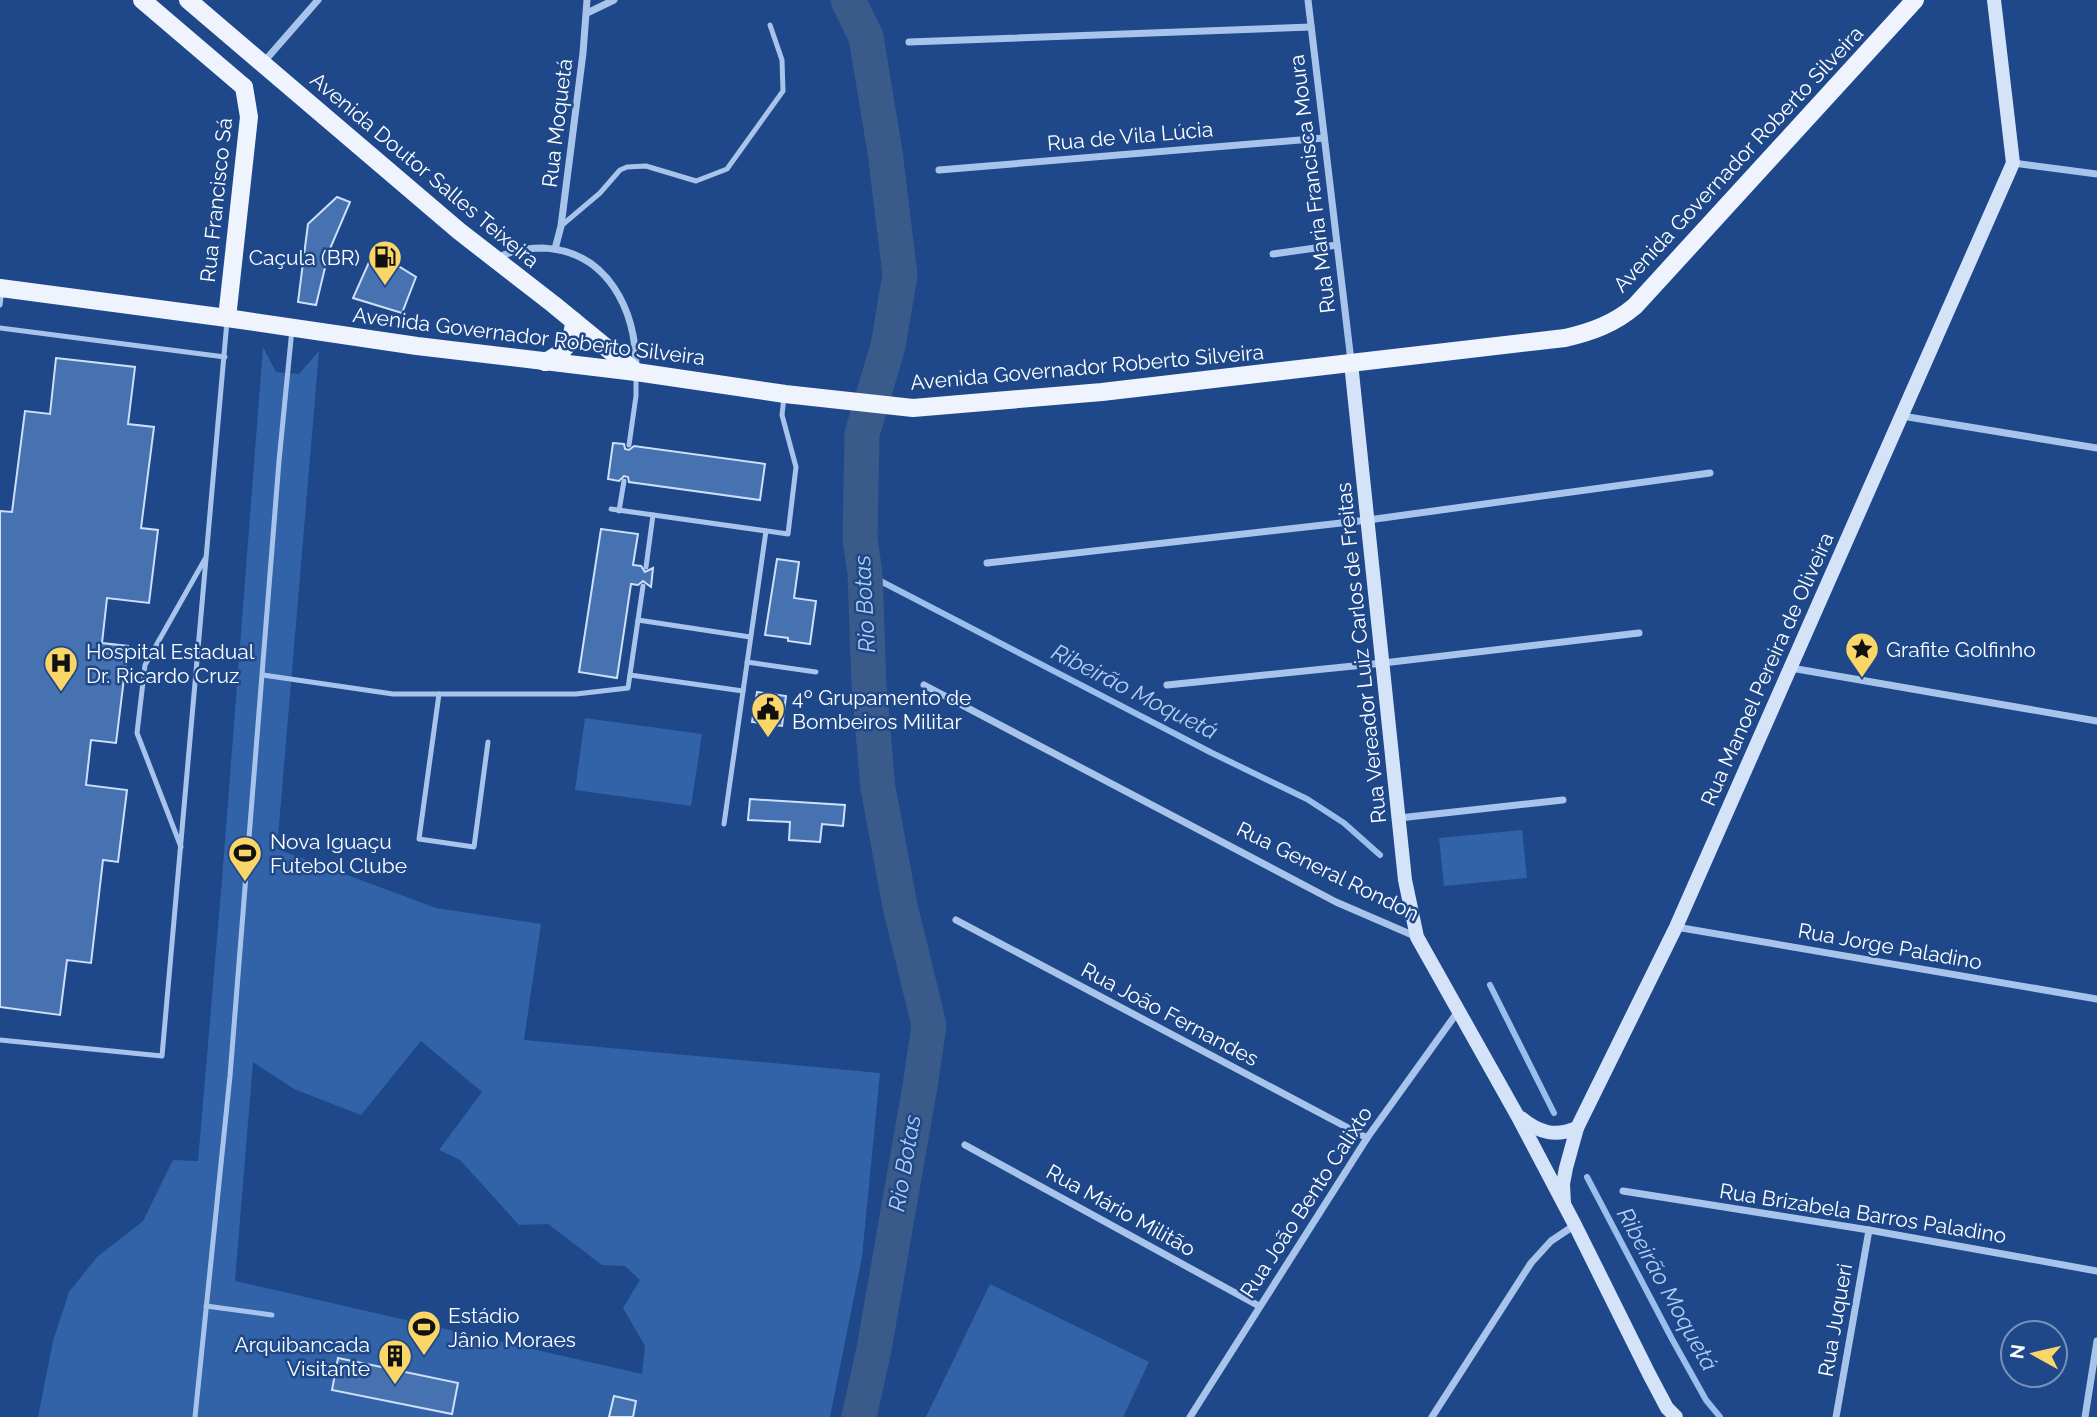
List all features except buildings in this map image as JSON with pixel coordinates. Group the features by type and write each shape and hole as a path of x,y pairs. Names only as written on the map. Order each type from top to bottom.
{"main road":[{"path":"142,0 244,87 262,64"},
{"name":"Avenida Doutor Salles Teixeira","path":"188,0 495,259 636,372"},
{"name":"Avenida Governador Roberto Silveira","path":"1,294 227,318 785,394 913,408 1102,392 1565,338 1586,334 1615,321 1635,306 1915,0"},
{"name":"Rua Francisco Sá","path":"227,318 249,117 244,87"},
{"path":"545,362 564,351 570,340 574,321"}],"street":[{"path":"262,64 318,0"},
{"name":"Rua Moquetá","path":"555,249 561,226 587,0"},
{"path":"587,13 614,0"},
{"name":"Rua Maria Francisca Moura","path":"1308,0 1351,363"},
{"path":"1994,0 2013,163 2097,174"},
{"path":"909,42 1311,27"},
{"name":"Rua de Vila Lúcia","path":"939,170 1324,138"},
{"name":"Rua Manoel Pereira de Oliveira","path":"1564,1205 1566,1168 1577,1128 1676,927 2013,163"},
{"path":"1273,254 1337,245"},
{"path":"495,259 522,250 555,249 589,263 606,277 617,291 626,310 634,335 636,372"},
{"name":"Rua Vereador Luiz Carlos de Freitas","path":"1351,363 1405,880 1417,937"},
{"path":"1902,416 2097,448"},
{"path":"988,563 1368,520 1710,473"},
{"path":"1167,685 1639,633"},
{"path":"1791,668 2097,721"},
{"name":"Rua General Rondon","path":"924,685 1336,902 1417,937 1517,1115 1669,1414"},
{"path":"1399,818 1563,800"},
{"name":"Rua João Fernandes","path":"956,920 1367,1138"},
{"name":"Rua Jorge Paladino","path":"1676,927 2097,999"},
{"name":"Rua João Bento Calixto","path":"1190,1417 1367,1138 1459,1010"},
{"path":"1517,1115 1545,1133 1561,1133 1577,1128"},
{"name":"Rua Mário Militão","path":"965,1145 1259,1306"},
{"name":"Rua Brizabela Barros Paladino","path":"1623,1191 1869,1230 2097,1271"},
{"path":"1432,1417 1531,1264 1551,1241 1575,1225"},
{"name":"Rua Juqueri","path":"1836,1417 1869,1230"},
{"path":"2085,1417 2097,1340"}],"lane":[{"path":"561,226 600,193 620,170 627,167 646,166 696,181 727,169 783,91 782,60 769,25"},
{"path":"0,1040 163,1056 227,318"},
{"path":"195,1417 230,1076 292,327"},
{"path":"0,328 225,357"},
{"path":"629,445 636,396 636,372"},
{"path":"611,509 788,534 796,467 782,415 785,394"},
{"path":"619,510 624,481"},
{"path":"646,567 653,515"},
{"path":"723,824 766,531"},
{"path":"182,850 137,733 145,665 207,557"},
{"path":"263,675 393,694 576,694 628,688 643,586"},
{"path":"638,620 750,637"},
{"path":"747,662 816,672"},
{"path":"630,675 743,691"},
{"path":"439,694 419,839 474,847 488,742"},
{"path":"206,1306 271,1315"}],"shaded area":[{"path":"263,347 276,372 299,374 319,351 277,849 436,908 541,924 524,1040 880,1073 862,1257 830,1417 38,1417 53,1341 69,1292 97,1257 143,1221 173,1160 198,1161","holes":["421,1041 482,1092 439,1150 460,1160 519,1225 548,1224 602,1265 625,1266 640,1280 623,1308 645,1346 642,1374 235,1281 253,1062 294,1089 361,1115"]},
{"path":"585,718 702,734 691,806 575,790"},
{"path":"1522,830 1527,878 1444,886 1439,838"},
{"path":"990,1284 1149,1362 1123,1417 926,1417"}],"waterway":[{"name":"Rio Botas","path":"848,0 866,37 885,152 900,275 888,346 862,434 860,539 865,573 869,685 878,788 900,906 929,1025 874,1349 859,1417"},
{"name":"Ribeirão Moquetá","path":"865,573 1212,753 1307,799 1344,823 1380,855"},
{"name":"Ribeirão Moquetá","path":"1490,985 1554,1113"},
{"name":"Ribeirão Moquetá","path":"1587,1177 1672,1339 1706,1400 1720,1417"}],"place":[{"name":"Caçula (BR)","path":"385,287"},
{"name":"Grafite Golfinho","path":"1862,679"},
{"name":"Hospital Estadual Dr. Ricardo Cruz","path":"61,693"},
{"name":"4º Grupamento de Bombeiros Militar","path":"768,739"},
{"name":"Nova Iguaçu Futebol Clube","path":"245,883"},
{"name":"Estádio Jânio Moraes","path":"424,1357"},
{"name":"Arquibancada Visitante","path":"395,1386"}]}
